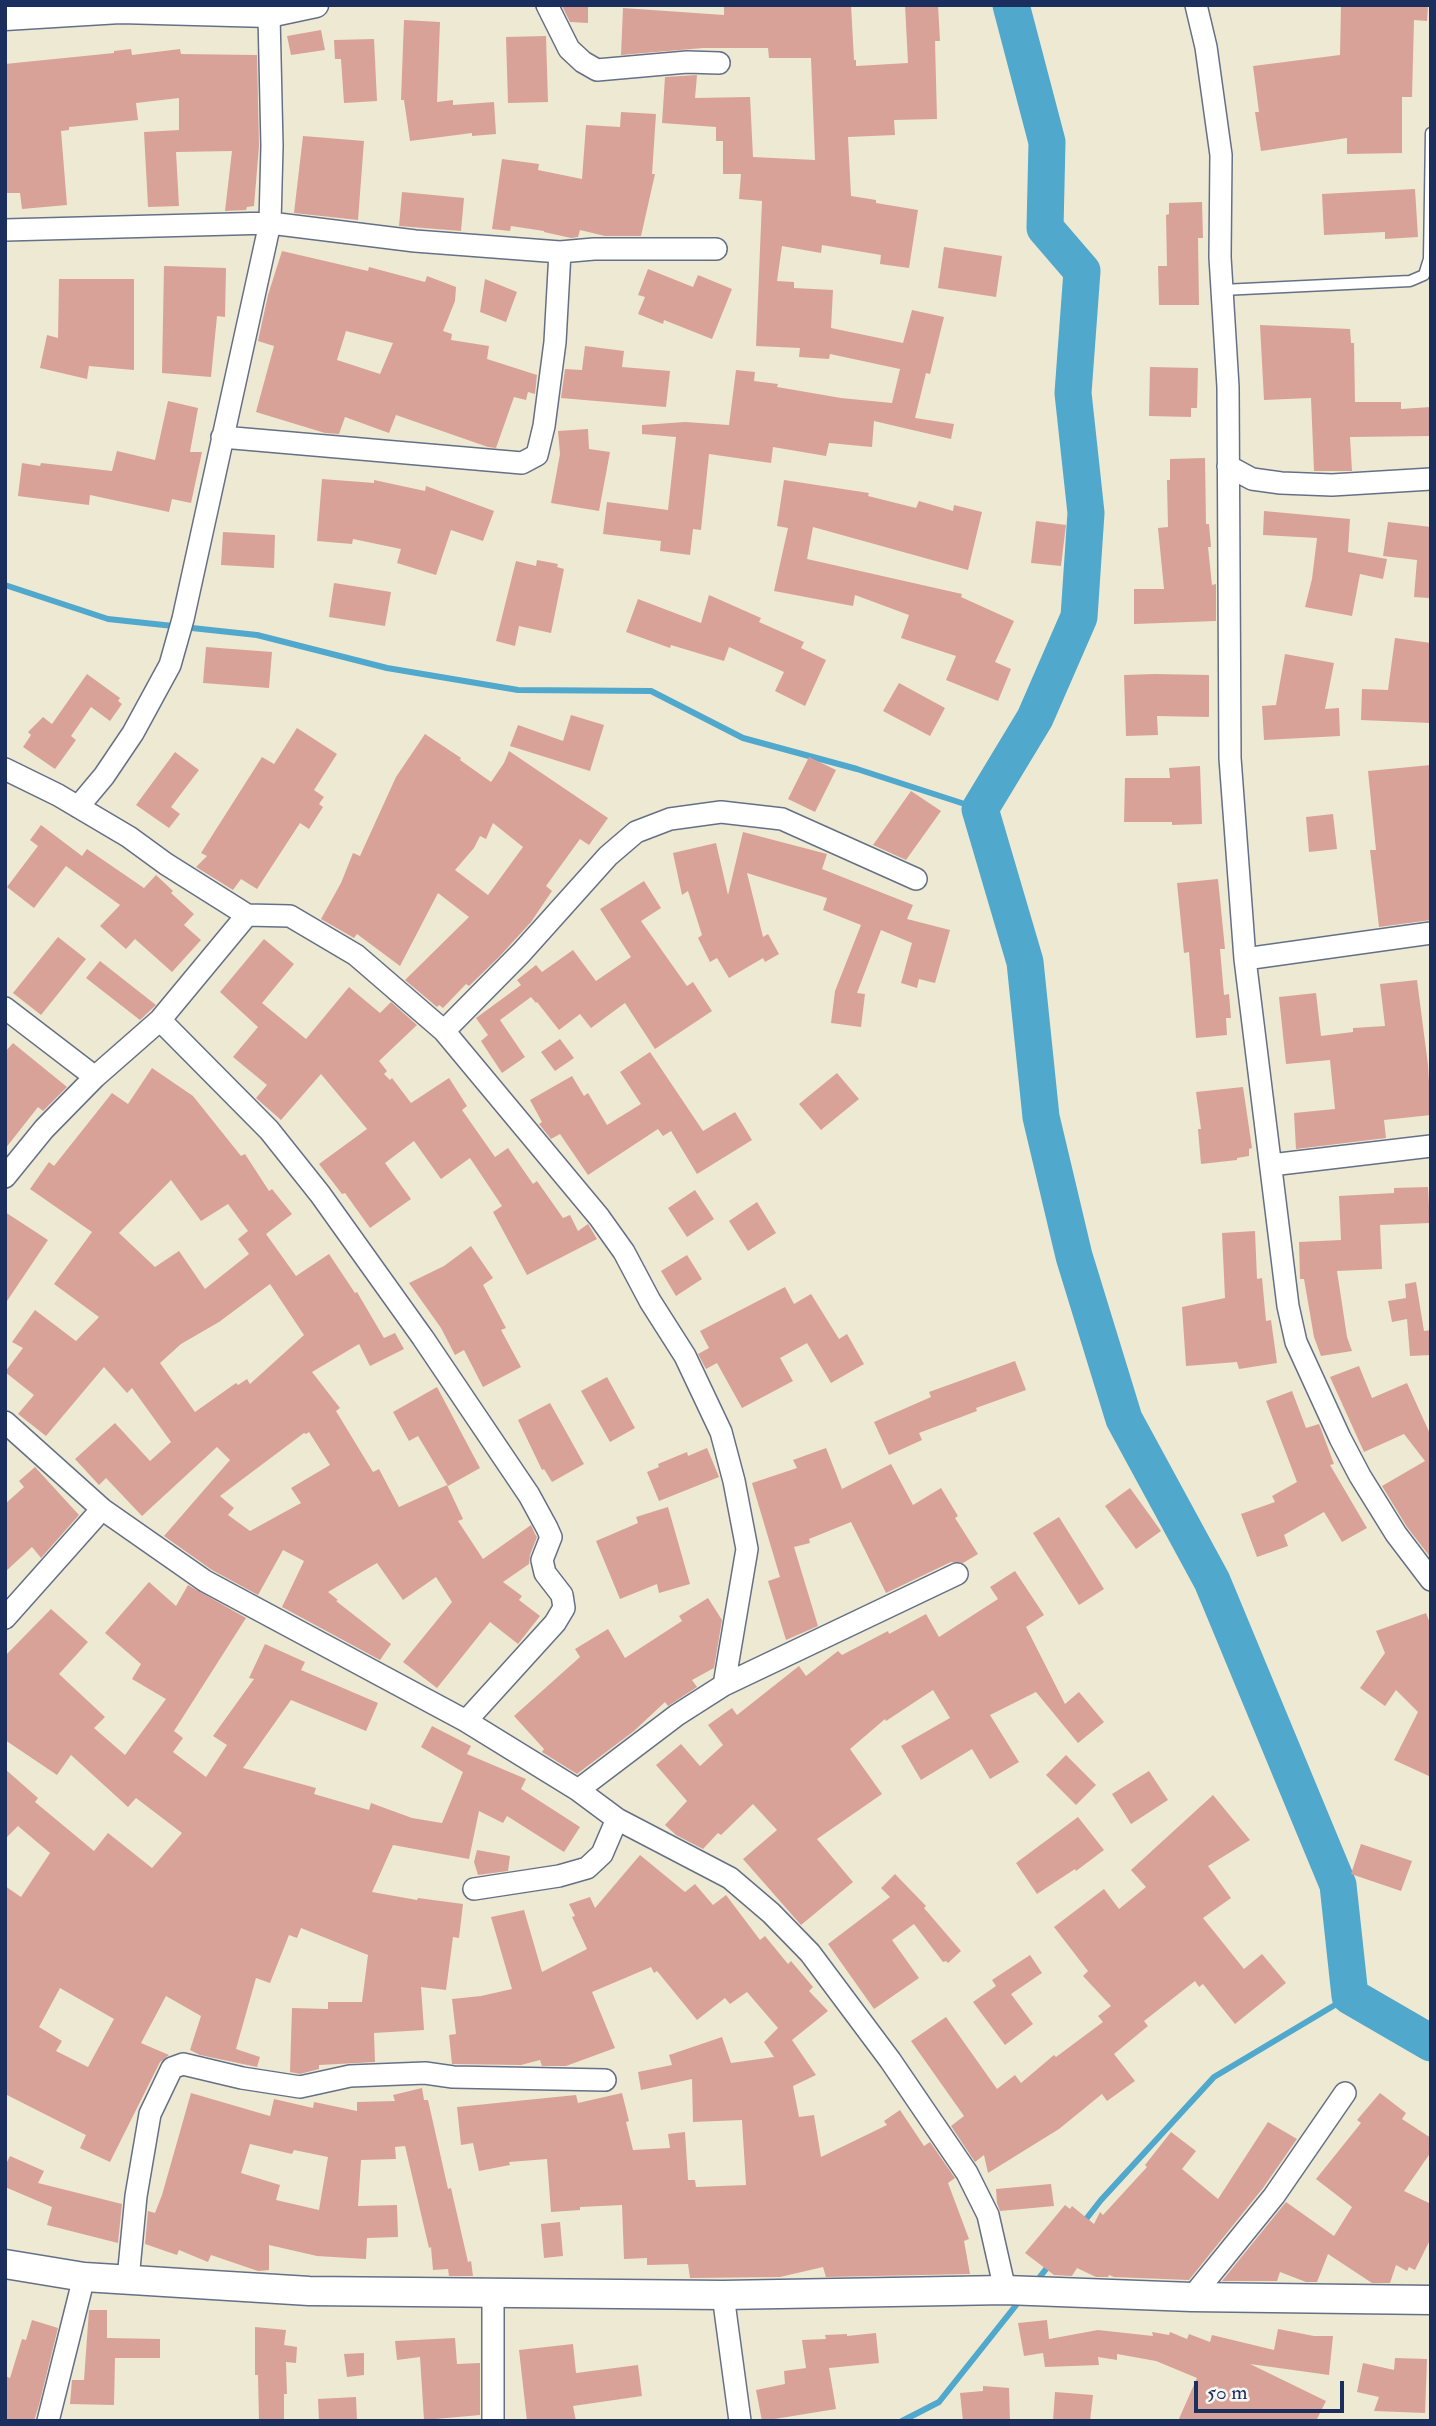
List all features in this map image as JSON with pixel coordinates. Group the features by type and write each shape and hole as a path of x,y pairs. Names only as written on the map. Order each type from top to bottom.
{"main road":[{"path":"5,2264 84,2277 309,2291 723,2295 1021,2291 1192,2297 1431,2300"}],"street":[{"path":"5,18 122,8 269,15 316,5"},
{"path":"547,5 569,49 597,70 687,62 719,63"},
{"path":"1196,5 1206,47 1222,155 1220,257 1228,387 1230,758 1245,959 1288,1306 1296,1342 1340,1438 1396,1534 1431,1580"},
{"path":"78,807 104,776 133,733 170,665 183,619 270,223 272,146 269,15"},
{"path":"5,230 270,223 415,241 560,252 594,249 716,249"},
{"path":"222,437 522,463 537,455 544,426 555,342 560,252"},
{"path":"1228,466 1252,480 1281,484 1332,485 1431,479"},
{"path":"5,769 129,837 166,864 247,915 290,916 356,955 444,1031 599,1217 624,1252 650,1301 685,1356 721,1432 747,1549 724,1685"},
{"path":"444,1031 521,953 608,856 636,832 670,819 720,812 782,819 916,880"},
{"path":"5,1177 44,1129 95,1077 160,1020 247,915"},
{"path":"1245,959 1431,933"},
{"path":"5,1008 95,1077"},
{"path":"160,1020 269,1130 320,1194 529,1495 551,1537 542,1560 545,1573 562,1595 564,1608 555,1623 466,1721"},
{"path":"1271,1165 1431,1146"},
{"path":"5,1422 102,1508 205,1581 466,1721 578,1790 617,1819 730,1878 771,1913 810,1953 890,2060 967,2172 1021,2291"},
{"path":"5,1618 102,1508"},
{"path":"578,1790 677,1716 724,1685 957,1574"},
{"path":"474,1889 559,1877 587,1868 602,1854 617,1819"},
{"path":"128,2280 136,2196 150,2115 172,2067 183,2064 242,2078 300,2087 350,2076 425,2073 453,2077 605,2080"},
{"path":"1192,2297 1274,2196 1345,2093"},
{"path":"48,2421 84,2277"},
{"path":"493,2292 493,2421"},
{"path":"723,2295 740,2421"}],"lane":[{"path":"1222,290 1410,281 1424,275 1429,259 1431,133"}],"building":[{"path":"724,5 851,5 856,66 908,63 905,5 938,5 940,41 935,41 937,119 894,120 895,135 848,137 851,196 918,210 909,268 880,264 881,255 822,245 821,253 782,246 777,281 794,282 794,288 833,290 831,328 903,343 912,310 944,317 930,374 926,373 915,418 954,424 951,439 874,421 872,447 829,443 826,456 773,447 771,463 709,454 701,530 693,529 690,555 660,551 661,541 603,534 607,502 668,510 676,437 642,434 642,425 685,422 729,425 736,370 755,372 754,381 778,384 777,387 892,403 900,369 830,354 829,359 799,357 800,348 756,346 762,201 739,199 741,174 723,174 723,141 716,141 716,127 662,123 665,77 697,75 695,98 750,97 753,157 815,160 811,58 769,58 768,48 703,48 621,55 623,8 724,15"},
{"path":"1341,5 1428,5 1427,21 1414,20 1412,97 1402,97 1402,153 1347,154 1347,138 1261,151 1255,112 1259,112 1253,66 1340,55"},
{"path":"562,6 588,6 588,23 570,22"},
{"path":"404,20 440,22 437,102 453,100 453,105 494,102 496,134 472,136 472,133 410,141 404,100 401,100"},
{"path":"321,30 325,50 291,55 287,36"},
{"path":"546,36 548,102 508,103 506,37"},
{"path":"374,39 377,101 344,103 341,59 335,59 334,40"},
{"path":"131,49 132,55 180,49 181,54 257,55 259,146 254,206 247,207 246,210 225,211 232,151 176,152 179,206 148,207 144,132 179,130 179,98 136,103 138,120 69,127 69,130 61,131 67,205 22,209 20,193 5,193 5,64"},
{"path":"621,112 656,114 652,174 655,174 641,236 605,236 580,230 578,237 571,238 511,226 510,231 492,229 502,159 539,164 538,170 582,179 586,125 620,127"},
{"path":"303,136 364,141 358,220 294,213"},
{"path":"1415,189 1418,237 1385,239 1385,232 1324,235 1322,194"},
{"path":"402,192 464,198 461,231 399,226"},
{"path":"1202,202 1203,238 1198,238 1199,305 1159,305 1158,266 1167,266 1166,215 1169,214 1169,203"},
{"path":"944,247 1002,256 996,297 938,288"},
{"path":"282,251 368,271 369,267 425,282 427,276 456,287 455,301 443,331 452,334 451,340 489,346 487,359 537,375 535,394 528,392 526,400 514,397 496,448 396,415 389,433 345,417 339,434 325,433 256,412 274,346 258,341 268,295","holes":["346,331 393,343 380,374 337,360"]},
{"path":"164,266 226,268 225,317 217,316 211,377 162,373"},
{"path":"648,269 693,287 698,275 732,289 712,339 664,320 663,324 638,314 645,297 638,295"},
{"path":"59,279 134,279 134,370 89,366 87,379 40,368 47,335 58,338"},
{"path":"485,279 517,292 506,322 480,312"},
{"path":"1260,325 1350,329 1351,343 1354,343 1355,402 1401,402 1401,409 1431,407 1431,436 1350,437 1352,471 1314,471 1311,398 1264,400"},
{"path":"585,346 624,351 622,367 670,371 666,407 561,398 565,369 582,370"},
{"path":"1150,367 1198,368 1197,408 1191,408 1191,417 1149,416"},
{"path":"168,401 198,408 190,452 202,452 191,503 172,499 169,512 90,495 89,505 18,496 22,463 112,471 117,451 155,460"},
{"path":"588,429 589,449 610,452 599,511 551,503 560,454 558,431"},
{"path":"1205,458 1206,524 1209,524 1211,547 1208,547 1212,585 1216,584 1216,621 1134,624 1134,589 1164,589 1158,528 1168,527 1167,480 1170,480 1170,459"},
{"path":"322,479 374,483 374,480 425,491 426,486 494,511 483,541 451,530 436,575 397,563 401,549 353,539 352,544 317,541"},
{"path":"784,480 869,493 868,496 916,508 919,501 953,511 954,505 982,512 968,570 813,527 807,559 962,594 961,597 1014,621 995,662 1011,669 998,701 946,680 956,656 901,638 909,615 855,595 853,606 774,591 788,528 777,526"},
{"path":"1264,511 1350,519 1348,552 1387,559 1383,579 1360,574 1352,616 1305,607 1317,538 1263,535"},
{"path":"1036,521 1066,525 1061,566 1031,563"},
{"path":"1388,522 1431,527 1429,598 1414,597 1417,560 1383,556"},
{"path":"223,532 275,535 274,568 221,565"},
{"path":"537,560 558,564 557,567 564,569 551,633 519,626 515,646 496,641 516,561 536,566"},
{"path":"334,583 391,592 385,626 329,617"},
{"path":"709,595 761,618 759,622 804,642 801,648 826,660 805,706 775,691 784,672 729,647 724,661 671,645 670,648 626,632 638,599 701,623"},
{"path":"1395,638 1431,643 1431,723 1361,720 1362,689 1388,690"},
{"path":"206,647 272,652 269,688 203,683"},
{"path":"1285,654 1334,663 1325,709 1339,708 1340,736 1264,740 1262,706 1276,705"},
{"path":"87,674 120,698 118,701 122,704 110,721 91,707 71,736 76,740 55,769 23,747 31,735 28,732 43,717 52,724"},
{"path":"1124,675 1209,675 1209,717 1157,716 1158,735 1126,736"},
{"path":"899,683 945,708 930,736 883,711"},
{"path":"571,715 604,725 590,771 510,746 518,725 563,741"},
{"path":"297,728 337,754 314,790 324,797 319,804 323,807 309,829 300,823 257,889 241,879 233,890 196,867 207,856 201,853 262,757 274,764"},
{"path":"425,734 491,782 509,751 608,818 589,845 580,839 546,886 552,891 531,922 499,957 469,986 466,984 443,1008 439,1005 437,1007 405,980 469,917 438,893 400,966 357,934 354,938 321,919 341,883 353,853 360,856 396,777","holes":["493,823 523,847 488,895 455,870 474,848 480,836 486,839"]},
{"path":"175,752 199,770 171,807 180,814 169,828 136,805"},
{"path":"809,757 836,770 815,812 788,799"},
{"path":"1431,765 1431,920 1379,927 1370,850 1376,850 1368,771"},
{"path":"1200,766 1202,824 1124,822 1125,778 1170,778 1169,768"},
{"path":"911,791 941,811 906,860 873,845"},
{"path":"1333,814 1337,849 1309,852 1306,817"},
{"path":"41,825 82,856 87,849 144,888 156,875 194,914 184,925 201,940 172,972 135,939 126,949 100,926 120,905 66,866 34,908 7,887 38,846 30,840"},
{"path":"743,832 827,854 822,869 913,905 907,919 950,930 935,983 919,979 917,988 901,983 912,943 881,930 857,993 865,994 861,1027 831,1023 835,991 861,925 823,910 827,898 747,873 763,937 768,934 779,954 765,962 763,958 729,978 717,958 710,962 698,938 702,935 688,891 682,895 673,853 716,843 728,895"},
{"path":"1218,879 1225,949 1220,949 1224,995 1229,994 1231,1018 1226,1018 1227,1035 1196,1038 1189,952 1184,953 1177,883"},
{"path":"644,881 661,908 641,921 687,986 693,982 712,1011 655,1049 625,1003 591,1028 580,1014 559,1030 531,997 500,1020 525,1057 502,1073 481,1041 488,1035 476,1018 521,985 517,980 536,965 542,972 573,950 596,981 631,957 600,909"},
{"path":"58,937 86,959 41,1015 13,993"},
{"path":"264,939 294,964 262,1003 306,1039 349,987 380,1013 391,1002 417,1025 379,1061 387,1071 384,1074 390,1080 392,1078 411,1103 449,1078 467,1106 462,1110 495,1157 508,1148 533,1184 537,1181 563,1218 570,1215 578,1231 588,1224 597,1239 527,1275 493,1212 502,1206 470,1158 441,1179 414,1141 385,1163 411,1199 370,1228 345,1193 342,1194 319,1164 367,1129 321,1074 281,1120 256,1098 267,1085 233,1057 258,1027 220,992"},
{"path":"100,961 156,1005 140,1020 86,978"},
{"path":"1417,980 1428,1065 1431,1115 1384,1120 1386,1138 1296,1149 1294,1113 1335,1109 1330,1060 1286,1064 1279,997 1316,993 1321,1036 1353,1032 1353,1028 1385,1026 1380,984"},
{"path":"560,1039 574,1058 555,1071 541,1052"},
{"path":"13,1043 67,1087 43,1111 38,1107 5,1149 5,1052"},
{"path":"650,1052 703,1131 735,1112 752,1140 697,1174 671,1131 663,1136 658,1129 588,1175 560,1134 551,1139 539,1124 542,1122 530,1100 572,1076 584,1096 588,1093 607,1125 641,1104 620,1072"},
{"path":"152,1068 193,1096 241,1156 245,1154 269,1191 272,1189 292,1214 266,1234 296,1276 329,1254 355,1293 357,1292 384,1338 395,1333 404,1349 370,1366 359,1344 312,1372 340,1408 336,1411 373,1472 379,1469 399,1507 447,1485 463,1519 458,1521 483,1559 531,1525 537,1537 529,1564 503,1582 522,1596 519,1600 540,1616 518,1644 490,1622 437,1688 403,1662 452,1602 436,1577 403,1600 377,1563 328,1592 391,1644 380,1660 282,1607 304,1561 283,1550 258,1595 212,1570 164,1536 230,1460 217,1447 142,1516 106,1478 99,1485 75,1459 115,1423 150,1461 171,1442 132,1388 127,1393 104,1367 46,1436 18,1414 34,1395 5,1372 23,1348 12,1342 35,1310 76,1341 99,1317 54,1284 92,1232 30,1189 49,1162 54,1166 112,1093 128,1104","holes":["171,1180 201,1221 228,1204 248,1231 238,1239 249,1254 205,1289 179,1251 155,1267 119,1233","270,1284 304,1335 250,1384 247,1379 238,1385 236,1383 195,1412 160,1363 181,1344 219,1322","309,1432 330,1465 291,1488 301,1503 250,1531 228,1515 234,1508 220,1496"]},
{"path":"837,1073 859,1099 821,1130 799,1104"},
{"path":"1243,1087 1252,1148 1249,1149 1249,1156 1201,1164 1198,1129 1201,1129 1196,1092"},
{"path":"1428,1187 1430,1223 1380,1225 1382,1269 1337,1271 1347,1337 1352,1351 1321,1356 1314,1337 1304,1279 1300,1279 1299,1242 1341,1240 1339,1196 1394,1193 1394,1188"},
{"path":"695,1190 714,1219 687,1237 668,1208"},
{"path":"757,1202 776,1233 748,1251 729,1221"},
{"path":"5,1212 48,1240 5,1304"},
{"path":"1255,1231 1257,1279 1262,1278 1266,1321 1271,1320 1277,1363 1239,1369 1237,1362 1186,1366 1182,1307 1225,1298 1222,1233"},
{"path":"471,1246 493,1278 483,1285 506,1328 501,1330 521,1367 483,1387 464,1350 455,1355 441,1328 409,1283 444,1266"},
{"path":"687,1255 702,1279 676,1296 661,1271"},
{"path":"1416,1282 1424,1331 1431,1330 1431,1355 1410,1356 1407,1319 1392,1322 1388,1301 1406,1298 1405,1284"},
{"path":"785,1287 794,1304 811,1294 839,1339 847,1334 864,1364 831,1383 807,1343 780,1358 793,1381 742,1408 717,1363 706,1369 698,1354 709,1348 700,1331"},
{"path":"1015,1361 1026,1390 919,1433 922,1440 889,1455 874,1422 931,1397 929,1392"},
{"path":"1359,1366 1372,1398 1407,1383 1431,1436 1431,1558 1407,1527 1382,1486 1425,1461 1404,1434 1364,1452 1330,1377"},
{"path":"607,1377 635,1428 610,1442 581,1391"},
{"path":"437,1387 480,1468 448,1486 418,1436 409,1441 393,1412"},
{"path":"1292,1391 1306,1428 1319,1424 1334,1464 1330,1465 1367,1528 1342,1542 1324,1512 1284,1535 1288,1546 1257,1557 1241,1514 1275,1502 1272,1496 1297,1482 1266,1401"},
{"path":"550,1403 584,1464 552,1482 544,1469 542,1470 518,1420"},
{"path":"707,1448 719,1477 659,1501 647,1472 659,1467 658,1464 687,1452 688,1456"},
{"path":"826,1448 842,1489 891,1464 913,1505 941,1488 958,1516 955,1518 978,1554 963,1563 951,1562 886,1593 851,1522 809,1539 810,1543 794,1547 818,1626 786,1640 768,1581 780,1577 752,1483 797,1468 793,1460"},
{"path":"35,1467 79,1515 41,1558 32,1547 5,1572 5,1504 24,1487 19,1481"},
{"path":"1130,1488 1161,1531 1136,1549 1105,1506"},
{"path":"668,1507 690,1584 659,1593 657,1584 620,1599 596,1541 638,1523 636,1517"},
{"path":"1059,1517 1104,1589 1079,1605 1033,1533"},
{"path":"1015,1571 1044,1615 1026,1627 1065,1704 1079,1692 1104,1722 1078,1743 1036,1692 990,1715 1019,1762 990,1779 972,1749 921,1780 901,1746 950,1718 933,1690 886,1721 885,1719 850,1749 882,1794 817,1839 853,1882 801,1925 743,1859 777,1830 753,1804 703,1849 676,1835 665,1825 687,1801 656,1765 681,1744 700,1766 723,1745 708,1725 732,1708 737,1715 799,1666 806,1676 838,1651 842,1655 926,1614 939,1637 998,1599 990,1587"},
{"path":"149,1582 176,1606 188,1585 246,1618 174,1731 183,1738 173,1752 206,1777 227,1745 213,1736 254,1679 249,1678 265,1644 305,1662 301,1670 378,1703 366,1731 291,1700 243,1768 316,1788 314,1794 369,1810 371,1803 412,1818 442,1823 463,1772 421,1747 432,1726 471,1746 467,1754 526,1779 521,1789 580,1827 564,1852 507,1816 503,1823 479,1811 469,1859 393,1845 372,1892 463,1904 459,1938 453,1937 446,1990 421,1987 424,2030 374,2033 375,2062 319,2065 319,2069 300,2074 290,2072 292,2008 328,2009 328,2002 362,2002 368,1955 301,1928 297,1938 289,1935 270,1983 256,1978 236,2049 260,2057 257,2067 200,2055 190,2050 201,2016 166,1996 141,2043 169,2055 160,2062 110,2162 80,2148 86,2135 5,2094 5,1886 21,1897 50,1853 18,1826 5,1839 5,1769 38,1798 35,1802 94,1851 108,1833 152,1868 182,1833 136,1798 128,1807 71,1755 57,1775 5,1740 5,1656 51,1609 88,1642 59,1674 105,1717 94,1728 125,1755 166,1699 132,1679 141,1664 105,1633","holes":["60,1988 114,2019 88,2067 56,2051 62,2041 39,2027"]},
{"path":"708,1598 722,1620 714,1668 692,1680 697,1687 668,1706 665,1702 634,1731 577,1774 542,1752 544,1749 514,1716 580,1657 575,1649 608,1629 625,1658 682,1621 679,1616"},
{"path":"1426,1613 1431,1626 1431,1777 1394,1760 1418,1712 1396,1690 1385,1706 1360,1688 1385,1653 1376,1631"},
{"path":"1066,1755 1096,1785 1076,1805 1046,1775"},
{"path":"1149,1771 1168,1800 1131,1824 1112,1794"},
{"path":"1213,1795 1250,1840 1208,1866 1231,1898 1203,1918 1244,1969 1262,1954 1286,1983 1235,2024 1203,1984 1199,1987 1195,1981 1144,2021 1148,2026 1114,2054 1135,2081 1107,2101 1102,2094 1059,2129 988,2173 984,2155 975,2162 951,2126 964,2116 911,2041 946,2017 997,2089 1015,2075 1021,2083 1054,2055 1056,2057 1103,2022 1098,2016 1111,2006 1083,1976 1088,1971 1054,1927 1104,1889 1119,1909 1146,1887 1131,1870"},
{"path":"1078,1817 1104,1850 1076,1871 1075,1869 1037,1894 1016,1863"},
{"path":"1361,1844 1412,1861 1401,1891 1351,1874"},
{"path":"477,1850 510,1856 508,1871 478,1875 474,1862"},
{"path":"640,1855 685,1892 695,1884 713,1905 726,1895 760,1940 765,1936 788,1964 791,1961 813,1987 809,1991 828,2011 792,2040 816,2075 793,2086 799,2117 814,2115 821,2157 887,2125 884,2121 900,2110 924,2146 930,2142 955,2178 948,2183 969,2239 964,2241 970,2274 826,2277 823,2267 780,2277 690,2278 688,2264 647,2265 647,2258 624,2259 622,2205 580,2207 580,2210 551,2212 547,2159 509,2162 510,2165 479,2171 473,2143 461,2145 457,2107 576,2095 578,2103 622,2093 633,2150 670,2148 668,2134 685,2132 688,2180 695,2180 696,2187 746,2185 742,2120 693,2122 692,2079 641,2090 638,2072 672,2065 669,2055 722,2037 731,2063 774,2057 764,2042 778,2028 747,1992 730,2004 725,1998 697,2020 651,1967 592,1992 615,2048 566,2066 542,2066 540,2060 521,2065 452,2064 449,2035 456,2034 452,1999 512,1989 491,1917 524,1910 542,1972 587,1949 569,1904 590,1897 595,1908"},
{"path":"895,1874 926,1906 924,1908 961,1951 948,1963 943,1962 914,1924 892,1940 919,1978 874,2009 828,1944 890,1897 881,1888"},
{"path":"1030,1955 1042,1973 1011,1994 1033,2024 1005,2045 973,2002 996,1986 992,1980"},
{"path":"422,2088 424,2100 428,2100 448,2189 451,2188 473,2276 449,2276 448,2269 433,2270 431,2247 429,2248 405,2146 395,2147 396,2159 361,2160 358,2206 397,2205 398,2237 367,2238 366,2259 317,2256 269,2245 269,2270 258,2271 211,2255 208,2262 179,2250 177,2255 145,2244 148,2211 155,2213 162,2195 191,2093 270,2116 274,2099 313,2108 314,2102 357,2111 357,2102 395,2101 393,2095","holes":["250,2144 292,2154 294,2150 328,2157 319,2210 276,2200 280,2185 241,2173"]},
{"path":"1380,2093 1406,2113 1402,2119 1431,2138 1431,2152 1404,2191 1431,2204 1431,2238 1415,2270 1409,2267 1407,2271 1396,2265 1390,2283 1372,2283 1328,2254 1317,2282 1306,2282 1280,2272 1277,2281 1222,2281 1286,2202 1334,2236 1352,2207 1316,2179 1361,2123 1357,2120"},
{"path":"1268,2122 1297,2139 1263,2188 1189,2280 1109,2275 1096,2277 1077,2268 1072,2276 1054,2275 1025,2253 1065,2205 1070,2209 1072,2206 1094,2224 1100,2212 1103,2215 1147,2167 1145,2165 1171,2132 1196,2151 1182,2169 1218,2199"},
{"path":"10,2156 44,2171 38,2183 122,2204 118,2243 47,2225 52,2207 5,2187 5,2166"},
{"path":"1051,2184 1054,2206 1000,2211 996,2189"},
{"path":"560,2222 563,2256 544,2258 541,2224"},
{"path":"89,2310 107,2310 107,2338 160,2339 160,2358 115,2358 114,2405 70,2404 72,2380 84,2380"},
{"path":"32,2320 58,2328 39,2405 34,2421 5,2421 5,2376 10,2378 22,2339 26,2340"},
{"path":"1047,2320 1049,2339 1098,2330 1153,2336 1152,2332 1169,2335 1170,2332 1187,2339 1189,2334 1210,2342 1212,2335 1274,2350 1278,2329 1314,2336 1333,2336 1329,2375 1250,2364 1326,2401 1316,2421 1178,2421 1197,2378 1156,2361 1117,2354 1117,2360 1098,2357 1099,2365 1045,2367 1043,2353 1024,2356 1018,2323"},
{"path":"255,2327 286,2330 284,2345 297,2347 296,2363 286,2362 284,2421 259,2421"},
{"path":"876,2333 879,2363 829,2368 836,2409 762,2421 756,2390 785,2384 784,2371 806,2368 802,2340 826,2339 825,2335"},
{"path":"455,2338 457,2364 480,2363 480,2415 424,2420 420,2357 397,2360 395,2341"},
{"path":"573,2344 576,2373 638,2365 642,2396 573,2406 576,2421 527,2421 519,2350"},
{"path":"364,2353 364,2375 347,2377 344,2354"},
{"path":"1395,2358 1427,2359 1425,2413 1374,2411 1379,2397 1357,2392 1363,2363 1394,2370"},
{"path":"983,2386 1009,2388 1010,2421 963,2421 960,2393 983,2391"},
{"path":"1055,2392 1093,2395 1090,2421 1053,2421"},
{"path":"356,2397 357,2421 319,2421 318,2399"}],"waterway":[{"path":"1011,5 1047,142 1045,228 1082,271 1073,393 1086,513 1079,617 1035,718 980,809 1025,962 1041,1117 1074,1256 1124,1419 1212,1581 1338,1885 1350,1996 1431,2043"},
{"path":"5,585 108,619 257,635 387,668 518,690 651,691 743,738 857,769 980,809"},
{"path":"1083,2223 1214,2077 1350,1996"},
{"path":"1035,2283 1050,2264"},
{"path":"902,2421 939,2402 1021,2299"}]}
